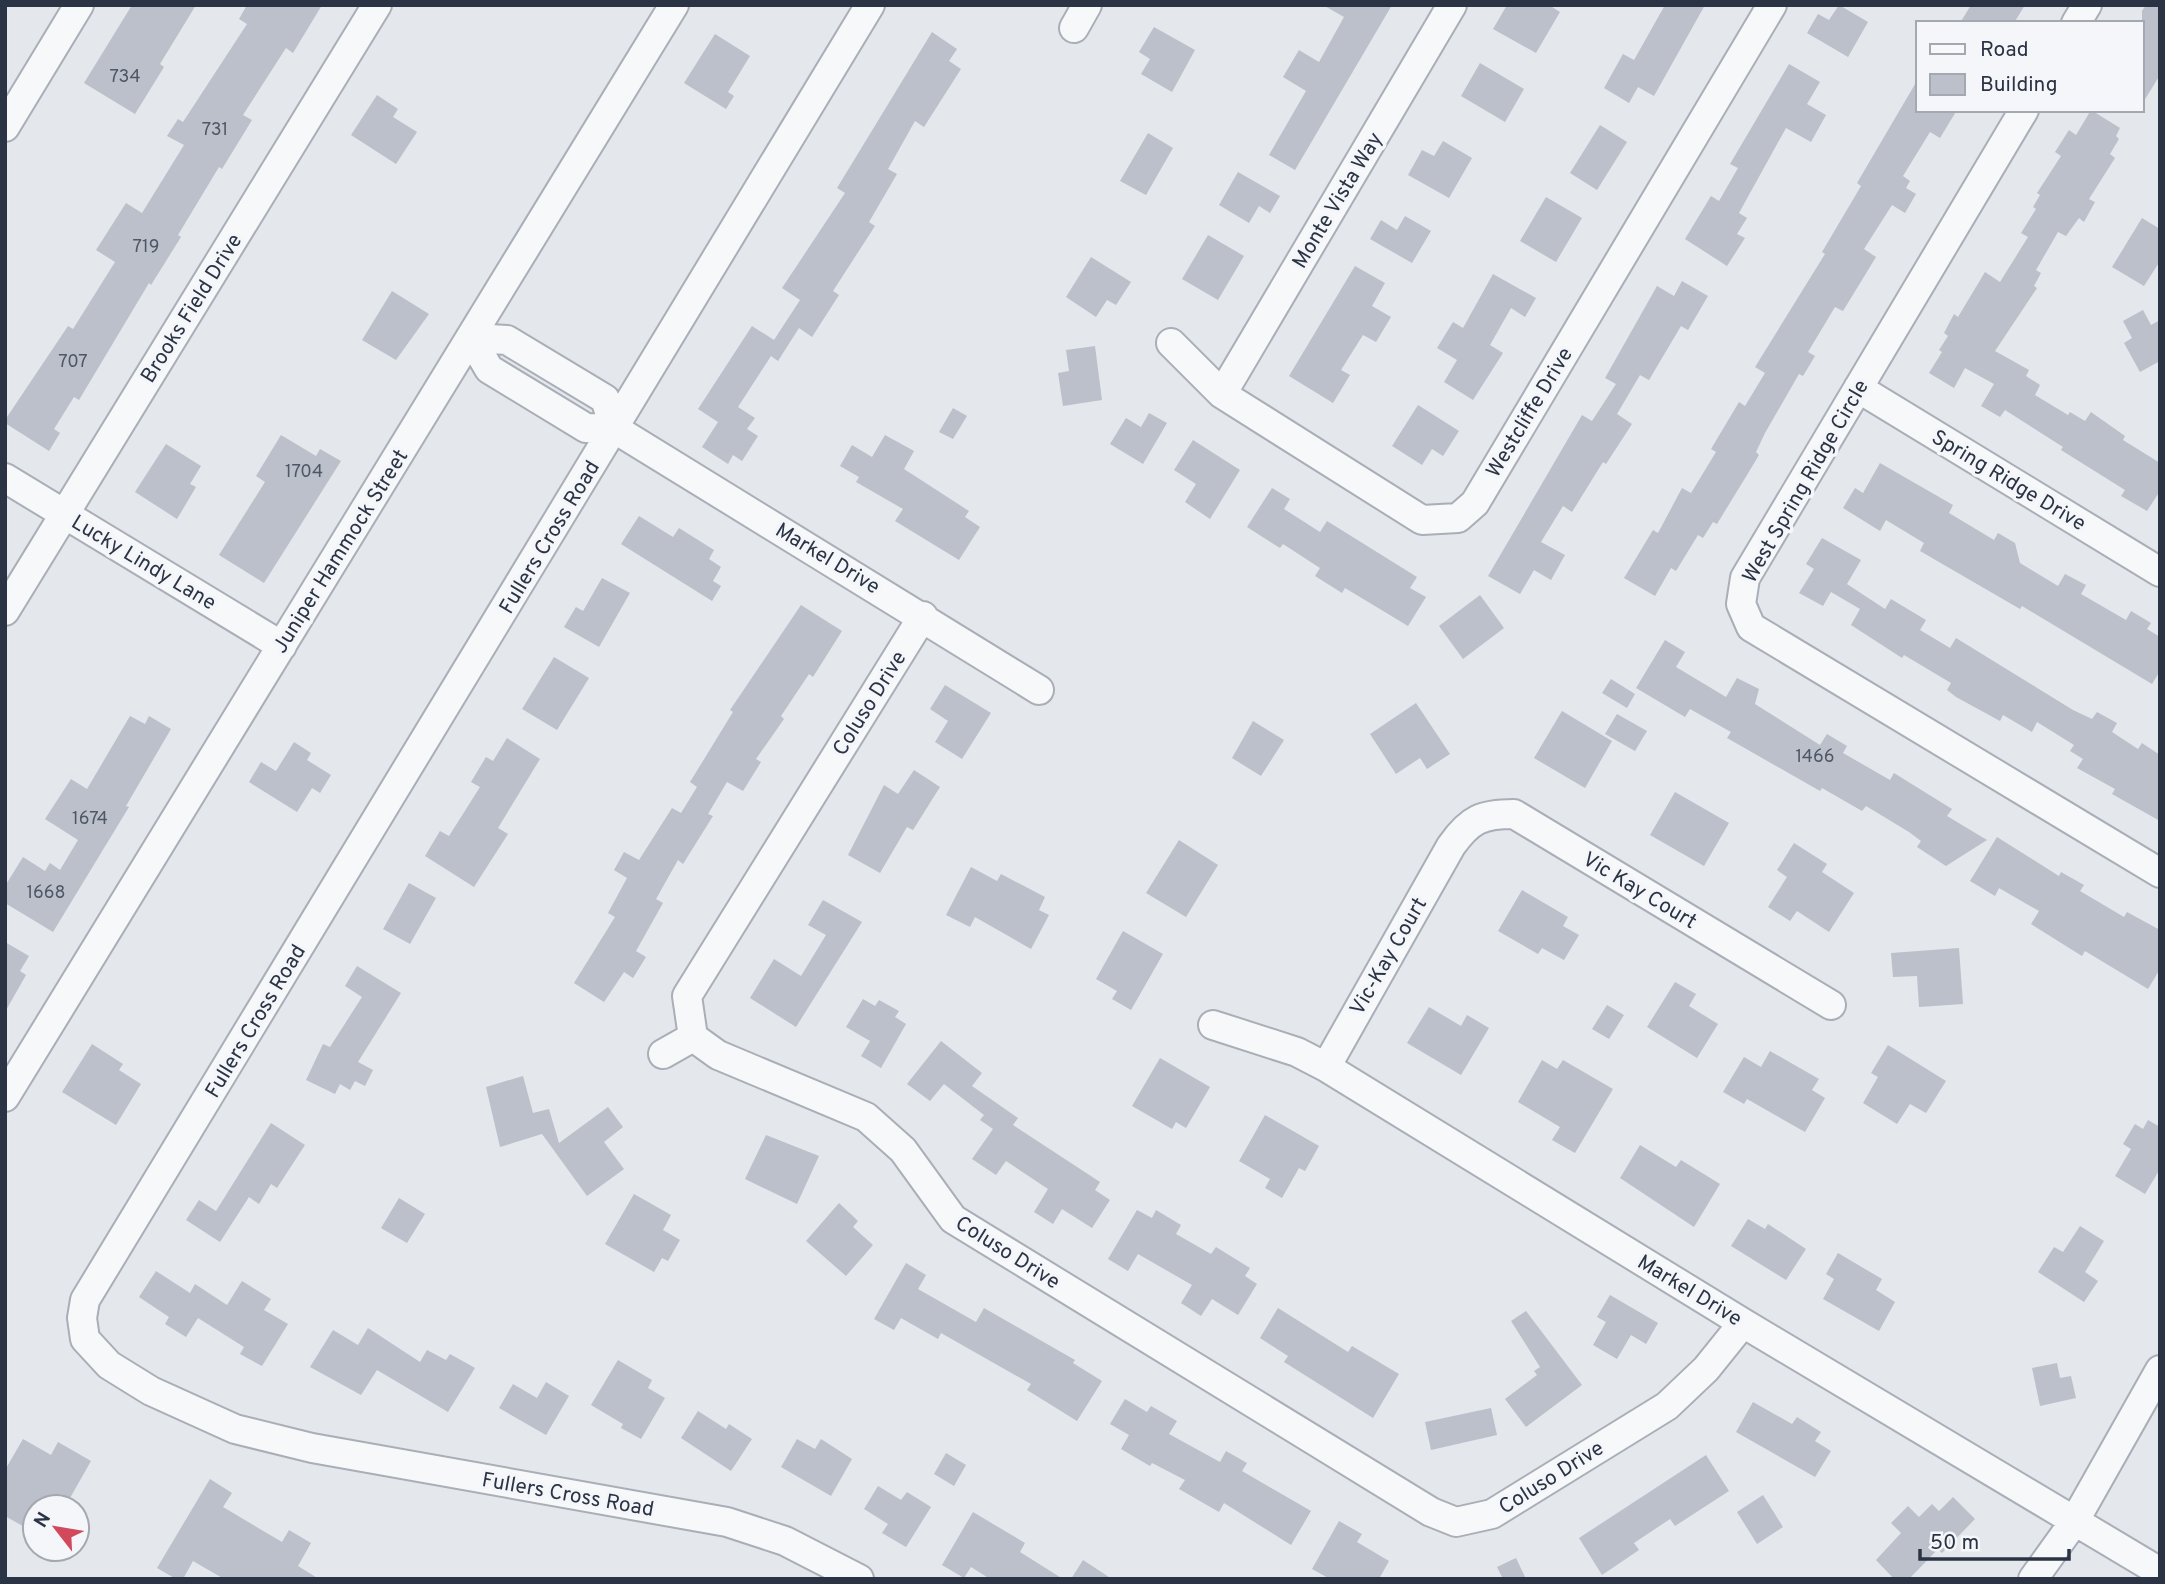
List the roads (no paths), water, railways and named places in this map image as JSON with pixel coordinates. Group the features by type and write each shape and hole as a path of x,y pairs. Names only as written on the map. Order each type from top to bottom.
{"street":[{"path":"5,127 79,5"},
{"name":"Brooks Field Drive","path":"5,611 377,5"},
{"name":"Juniper Hammock Street","path":"5,1097 674,5"},
{"name":"Fullers Cross Road","path":"859,1579 785,1541 727,1522 312,1448 235,1429 151,1391 109,1365 85,1339 82,1318 85,1300 870,5"},
{"name":"Monte Vista Way","path":"1222,394 1452,5"},
{"name":"Westcliffe Drive","path":"1171,343 1222,394 1422,520 1458,518 1475,503 1772,5"},
{"path":"2077,21 2087,5"},
{"name":"West Spring Ridge Circle","path":"2023,112 1745,579 1741,604 1751,627 2160,873"},
{"path":"471,338 507,340 605,399 615,429"},
{"name":"Spring Ridge Drive","path":"1858,388 2160,572"},
{"name":"Markel Drive","path":"615,429 923,616 1039,690"},
{"name":"Lucky Lindy Lane","path":"5,478 282,646"},
{"name":"Coluso Drive","path":"923,616 687,996 693,1037 718,1055 866,1116 903,1150 953,1219 1432,1512 1456,1522 1492,1514 1667,1406 1706,1369 1743,1323"},
{"name":"Vic Kay Court","path":"1451,846 1464,828 1487,814 1514,814 1831,1005"},
{"name":"Vic-Kay Court","path":"1326,1067 1451,846"},
{"name":"Markel Drive","path":"1213,1025 1297,1052 1326,1067 1743,1323 2160,1572"},
{"path":"663,1054 693,1037"},
{"path":"2034,1579 2074,1522 2160,1370"}]}
